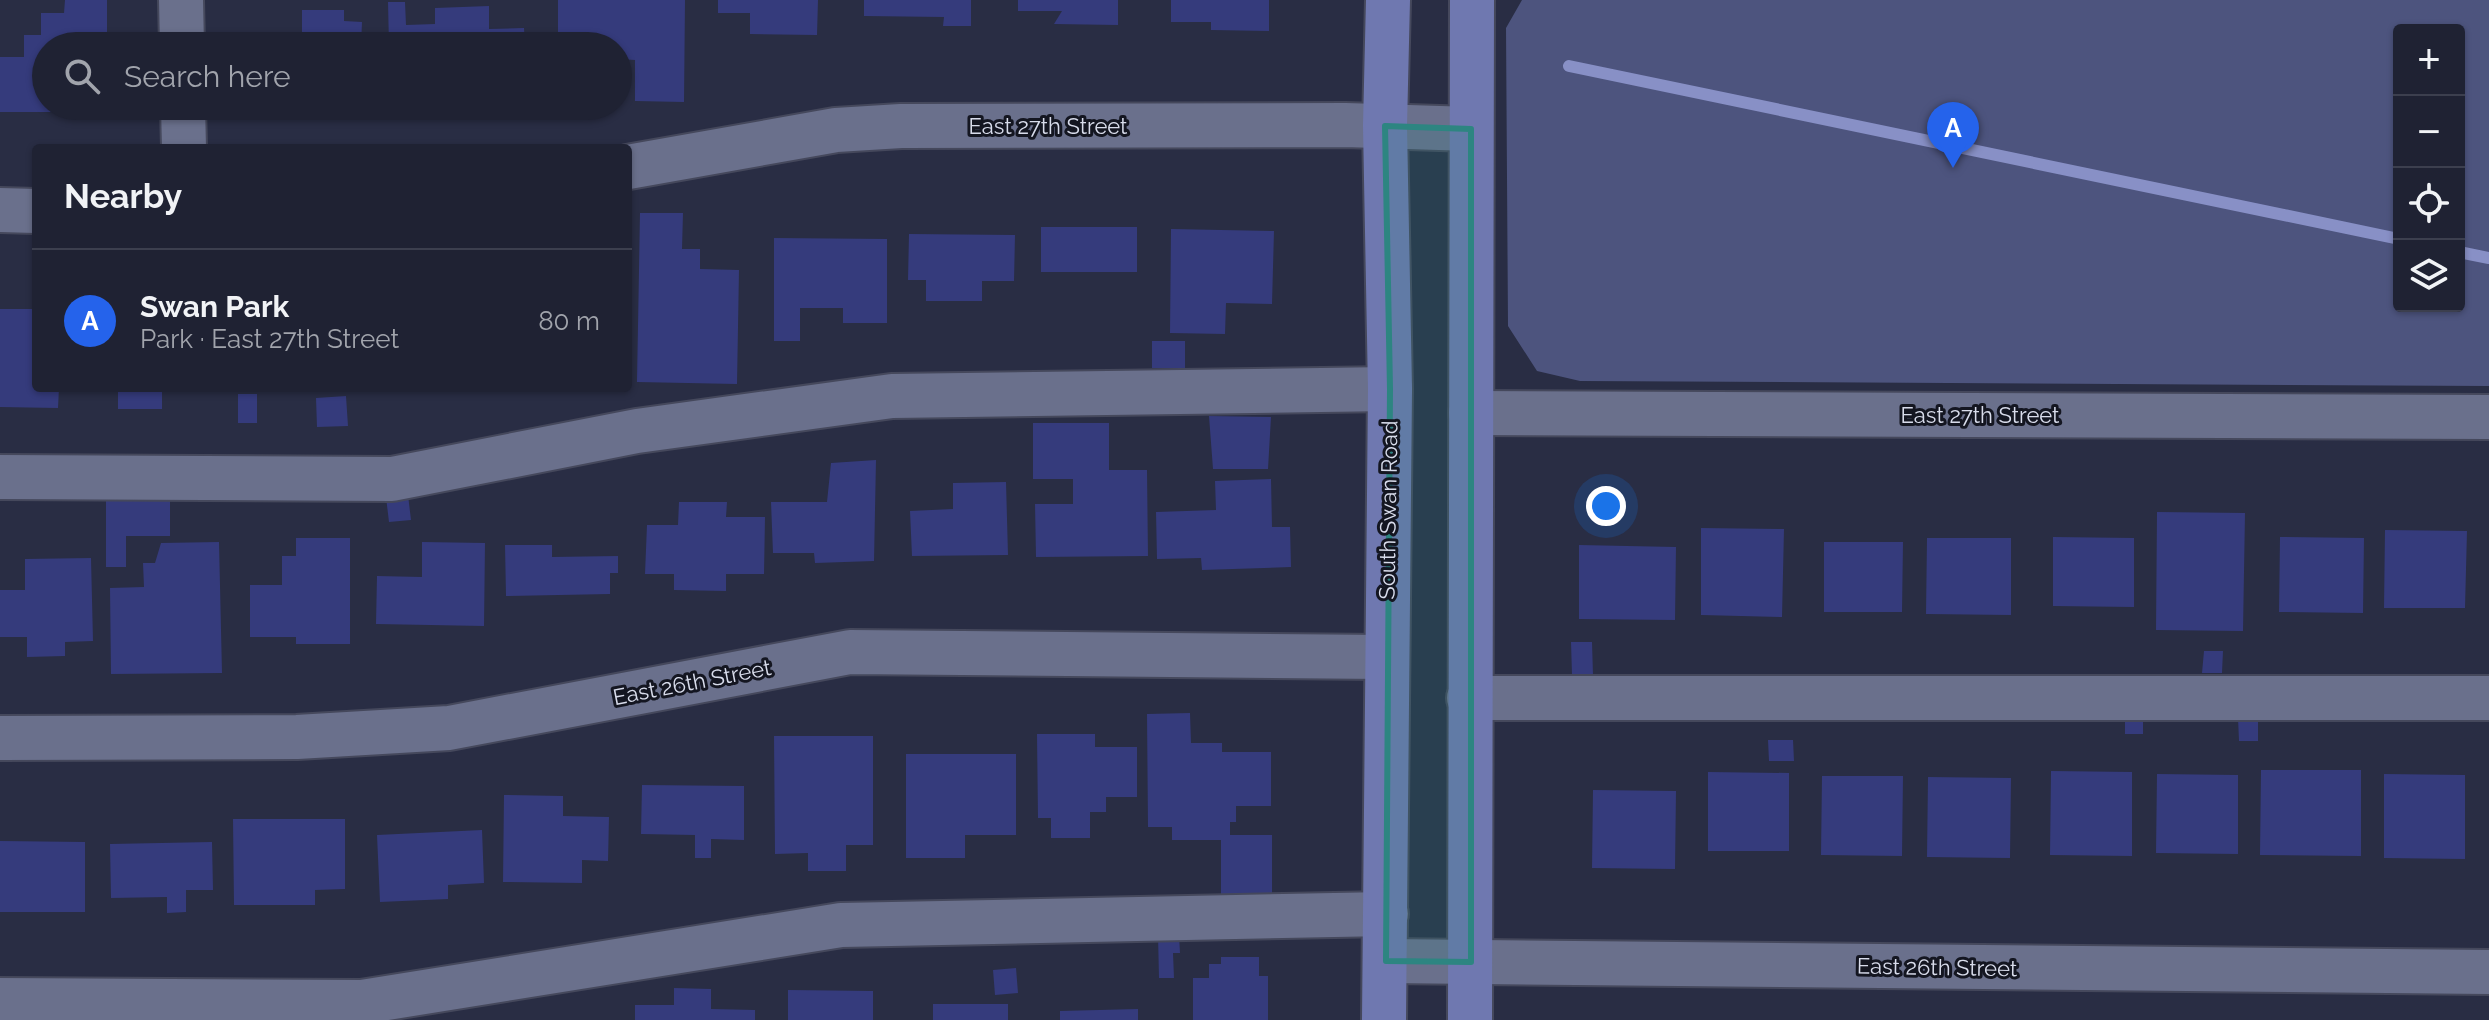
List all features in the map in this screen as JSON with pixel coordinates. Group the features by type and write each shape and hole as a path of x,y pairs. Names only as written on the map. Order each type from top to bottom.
{"main road":[{"name":"South Swan Road","path":"1384,1020 1385,657 1390,389 1385,126 1388,0"},
{"path":"1470,1020 1472,0"}],"street":[{"path":"181,0 182,32"},
{"path":"183,120 184,144"},
{"name":"East 27th Street","path":"632,166 836,130 901,126 1385,126 1471,129"},
{"path":"0,210 32,211"},
{"path":"0,477 392,479 637,431 892,396 1390,389"},
{"name":"East 27th Street","path":"1471,413 2489,417"},
{"name":"East 26th Street","path":"0,738 297,737 449,728 850,652 1385,657"},
{"path":"1469,698 2489,698"},
{"path":"0,1000 362,1002 841,925 1386,914"},
{"name":"East 26th Street","path":"1386,961 2489,972"}],"highlighted area":[{"path":"1385,126 1471,129 1471,962 1386,961 1390,389"}],"shaded area":[{"path":"1522,0 2489,0 2489,386 1580,381 1537,371 1508,326 1506,28"}],"building":[{"path":"65,0 107,0 107,32 41,32 41,13 64,13"},
{"path":"558,0 685,0 684,102 635,101 632,32 558,32"},
{"path":"718,0 818,0 817,35 750,34 750,13 718,13"},
{"path":"864,0 971,0 971,26 943,26 944,17 864,16"},
{"path":"1018,0 1118,0 1118,25 1054,24 1062,11 1018,11"},
{"path":"1171,0 1269,0 1269,31 1211,30 1211,22 1171,22"},
{"path":"388,2 405,2 406,25 435,24 435,8 489,6 489,29 524,28 524,32 389,32"},
{"path":"302,10 344,10 344,21 362,22 362,32 302,32"},
{"path":"24,35 32,35 32,112 0,112 0,57 24,57"},
{"path":"640,213 683,213 682,249 700,249 700,269 739,270 737,384 637,382"},
{"path":"1041,227 1137,227 1137,272 1041,272"},
{"path":"1171,229 1274,231 1272,304 1226,303 1225,334 1170,333"},
{"path":"909,234 1015,235 1014,281 982,281 982,301 926,301 926,280 908,280"},
{"path":"774,238 887,239 887,323 843,323 843,308 800,308 800,341 774,341"},
{"path":"0,309 32,309 32,392 59,392 58,408 0,407"},
{"path":"1152,341 1185,341 1185,368 1152,368"},
{"path":"118,392 162,392 162,409 118,409"},
{"path":"238,394 257,394 257,423 238,423"},
{"path":"346,396 348,426 317,427 316,398"},
{"path":"1209,416 1271,417 1268,469 1213,469"},
{"path":"1033,423 1109,423 1109,470 1147,470 1148,556 1036,557 1035,504 1073,504 1073,479 1033,479"},
{"path":"876,460 874,561 815,563 814,553 773,553 771,502 827,502 831,463"},
{"path":"1271,479 1272,527 1290,527 1291,567 1202,570 1201,558 1157,559 1156,512 1216,510 1215,481"},
{"path":"1006,482 1008,555 912,556 910,511 953,509 953,483"},
{"path":"106,495 170,495 170,536 126,536 126,567 106,567"},
{"path":"408,495 411,520 389,522 386,497"},
{"path":"679,502 727,502 726,517 765,517 764,574 726,574 726,591 674,590 674,574 645,574 647,525 678,525"},
{"path":"2157,512 2245,513 2243,631 2156,630"},
{"path":"1701,528 1784,529 1782,617 1701,615"},
{"path":"2385,530 2467,531 2465,608 2384,608"},
{"path":"2053,537 2134,538 2134,607 2053,606"},
{"path":"2280,537 2364,538 2363,613 2279,612"},
{"path":"296,538 350,538 350,644 296,644 296,637 250,637 250,585 282,585 282,556 296,556"},
{"path":"1927,538 2011,538 2011,615 1926,614"},
{"path":"219,542 222,673 111,674 110,588 144,587 143,563 155,563 161,543"},
{"path":"422,542 485,543 484,626 376,624 377,576 422,577"},
{"path":"1824,542 1903,542 1902,612 1824,612"},
{"path":"505,545 552,545 552,557 618,556 618,573 610,573 610,594 506,596"},
{"path":"1579,545 1676,547 1675,620 1579,619"},
{"path":"91,558 93,641 65,642 65,656 27,657 27,637 0,637 0,590 25,590 25,559"},
{"path":"1571,642 1592,642 1593,675 1572,675"},
{"path":"2204,651 2223,651 2222,673 2202,673"},
{"path":"1190,713 1191,743 1222,743 1222,752 1271,752 1271,806 1236,806 1236,822 1230,822 1230,835 1272,835 1272,896 1221,896 1221,840 1172,840 1172,827 1148,827 1147,714"},
{"path":"2125,716 2143,716 2143,734 2125,734"},
{"path":"2238,718 2258,718 2258,741 2239,741"},
{"path":"1037,734 1095,734 1095,747 1137,747 1137,797 1106,797 1106,812 1090,812 1090,838 1051,838 1051,818 1038,818"},
{"path":"774,736 873,736 873,845 846,845 846,871 808,871 808,853 775,854"},
{"path":"1768,740 1793,740 1794,761 1769,761"},
{"path":"906,754 1016,754 1016,835 965,835 965,858 906,858"},
{"path":"2261,770 2361,770 2361,856 2260,855"},
{"path":"2051,771 2132,772 2132,856 2050,855"},
{"path":"1708,772 1789,773 1789,851 1708,851"},
{"path":"2157,774 2238,775 2238,854 2156,853"},
{"path":"2384,774 2465,775 2465,859 2384,858"},
{"path":"1822,776 1903,776 1902,856 1821,855"},
{"path":"1928,777 2011,778 2010,858 1927,857"},
{"path":"642,785 744,786 744,840 711,839 711,858 695,858 695,835 641,834"},
{"path":"1593,790 1676,791 1675,869 1592,868"},
{"path":"504,795 563,796 563,816 609,817 608,861 582,860 582,883 503,882"},
{"path":"233,819 345,819 345,889 315,890 315,905 234,905"},
{"path":"482,830 484,883 448,885 448,899 380,902 377,835"},
{"path":"0,841 85,842 85,912 0,912"},
{"path":"212,842 213,890 186,890 186,912 167,913 167,897 111,898 110,844"},
{"path":"1158,935 1179,935 1180,953 1173,953 1174,978 1159,978"},
{"path":"1221,957 1259,957 1259,976 1268,976 1268,1020 1193,1020 1193,978 1209,978 1209,964 1221,964"},
{"path":"1016,968 1018,993 995,995 993,970"},
{"path":"674,988 711,989 711,1009 755,1010 755,1020 635,1020 635,1005 674,1005"},
{"path":"788,990 873,991 873,1020 788,1020"},
{"path":"933,1004 1008,1004 1008,1020 933,1020"},
{"path":"1138,1009 1138,1020 1060,1020 1060,1011"}],"waterway":[{"path":"1569,66 2393,238"},
{"path":"2465,253 2489,258"}],"place":[{"name":"Swan Park","path":"1953,168"}]}
